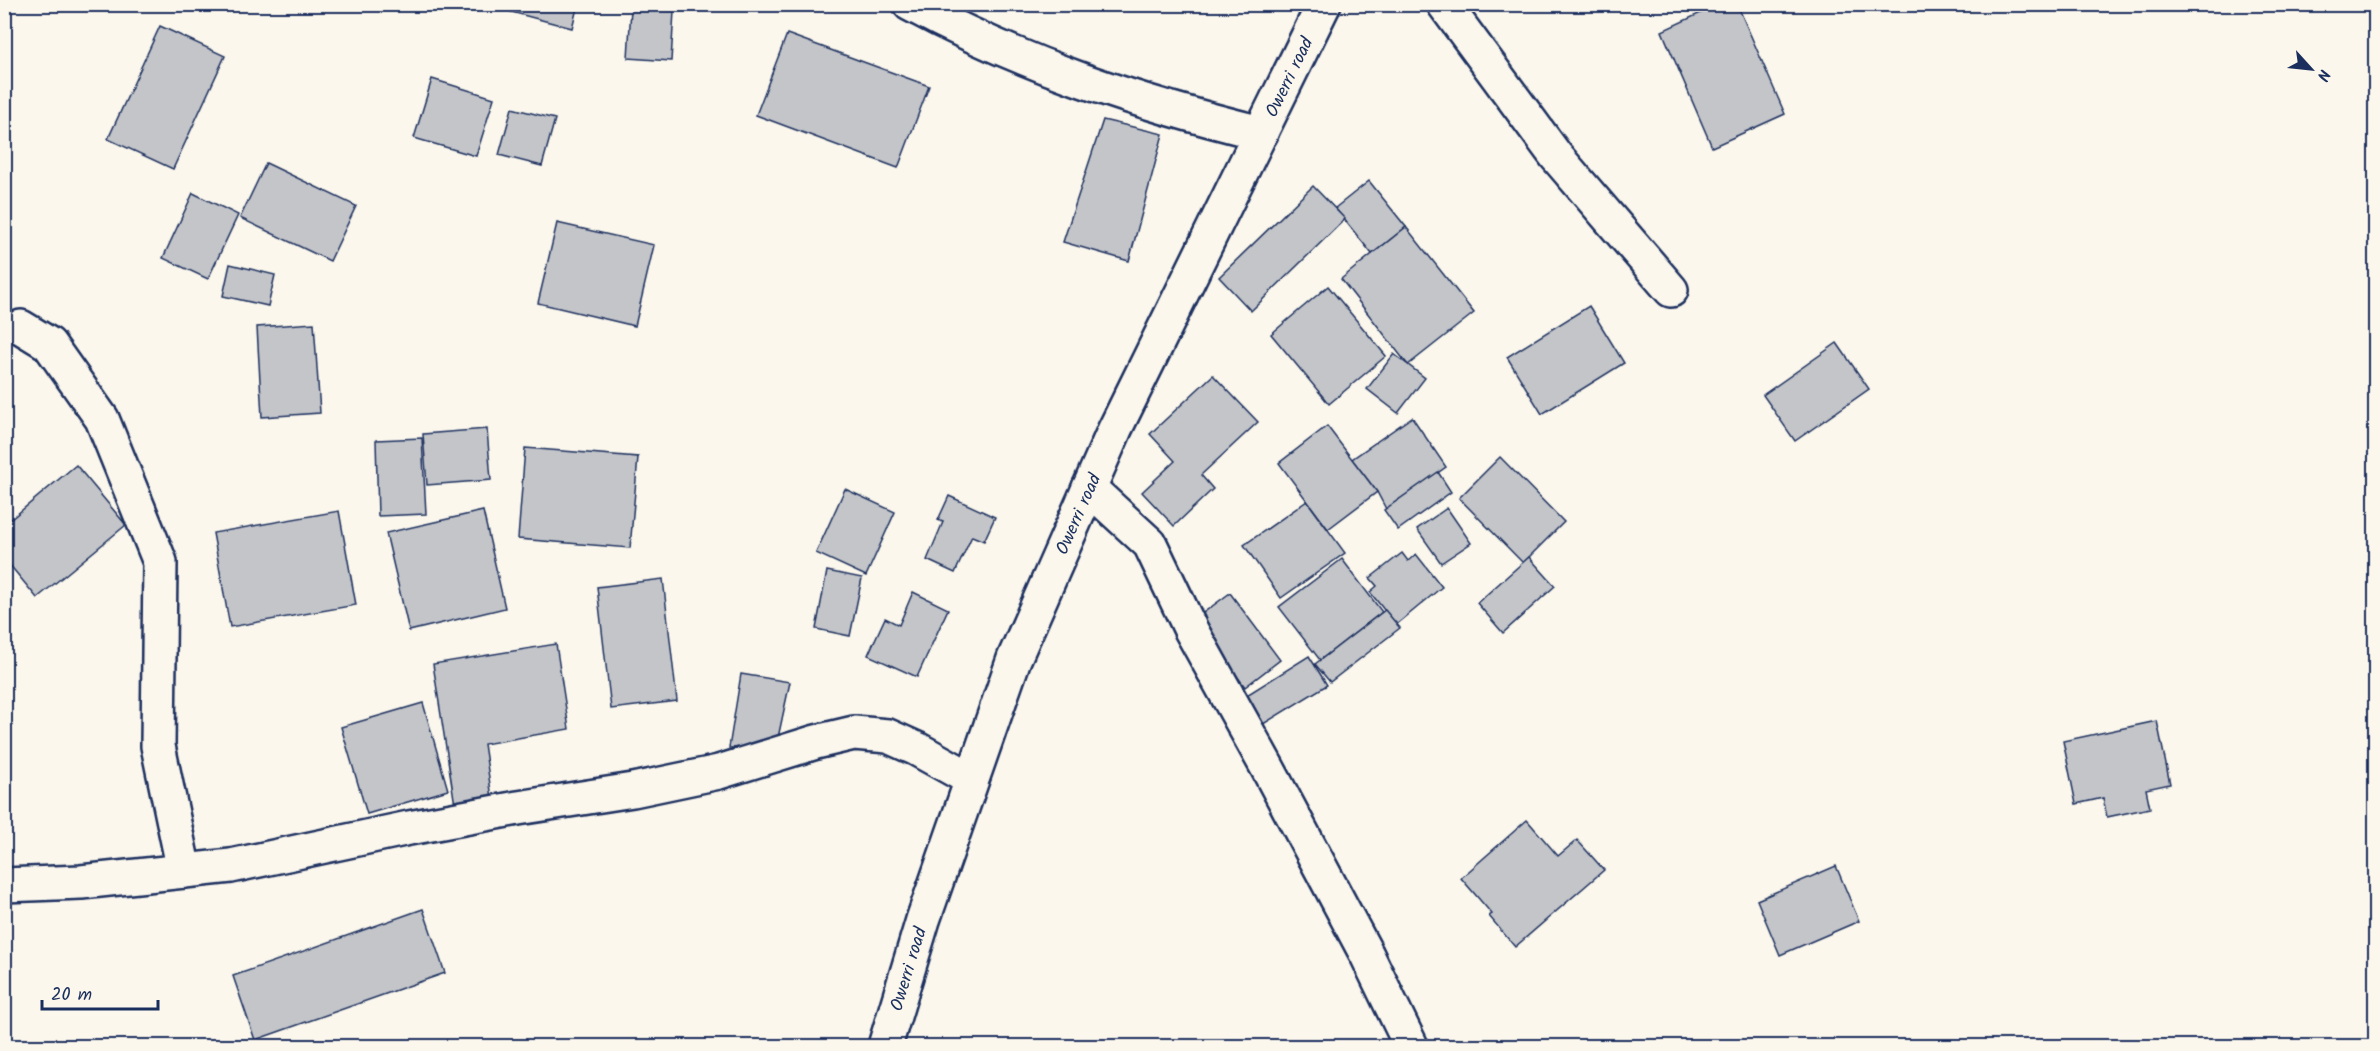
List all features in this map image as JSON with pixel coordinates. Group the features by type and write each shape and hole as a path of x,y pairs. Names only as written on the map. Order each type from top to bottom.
{"street":[{"path":"910,4 960,31 1115,93 1180,113 1261,133"},
{"name":"Owerri road","path":"885,1047 923,920 1014,659 1115,429 1324,4"},
{"path":"1444,4 1556,156 1671,290"},
{"path":"21,327 49,344 102,419 160,562 158,746 184,871"},
{"path":"1089,488 1150,544 1191,630 1367,955 1411,1047"},
{"path":"4,885 81,882 231,866 420,826 633,790 719,772 816,742 854,734 888,736 971,779"}],"building":[{"path":"481,4 578,4 572,28"},
{"path":"1720,4 1737,4 1785,114 1712,147 1662,31"},
{"path":"631,8 674,11 671,61 628,58"},
{"path":"160,26 225,56 173,169 108,139"},
{"path":"787,34 929,86 898,168 756,115"},
{"path":"432,79 494,98 476,156 414,138"},
{"path":"512,108 555,119 542,166 499,155"},
{"path":"1103,120 1163,134 1129,261 1063,242"},
{"path":"266,163 356,206 330,261 240,218"},
{"path":"1369,181 1406,227 1372,254 1335,208"},
{"path":"1313,186 1345,219 1251,311 1219,277"},
{"path":"193,193 238,215 208,279 163,258"},
{"path":"557,223 654,245 635,326 538,303"},
{"path":"1406,227 1474,313 1408,365 1341,279"},
{"path":"230,264 275,275 268,306 223,296"},
{"path":"1328,286 1386,356 1329,404 1271,334"},
{"path":"1589,306 1624,363 1542,414 1507,357"},
{"path":"314,323 320,413 262,417 257,327"},
{"path":"1837,343 1869,389 1795,441 1763,395"},
{"path":"1394,354 1425,378 1398,413 1367,389"},
{"path":"1213,375 1258,422 1201,475 1213,489 1174,526 1142,492 1175,461 1150,434"},
{"path":"1412,417 1446,467 1386,509 1377,492 1352,459"},
{"path":"1327,426 1377,492 1328,529 1279,463"},
{"path":"487,429 491,480 427,485 423,434"},
{"path":"422,438 426,514 378,516 376,440"},
{"path":"525,448 638,457 630,548 518,539"},
{"path":"1500,457 1564,522 1523,563 1459,498"},
{"path":"76,465 126,525 37,598 4,558 4,525"},
{"path":"1438,472 1451,492 1398,530 1384,510"},
{"path":"845,489 895,512 866,576 816,553"},
{"path":"949,496 995,517 984,541 972,536 955,573 927,560 943,522 938,520"},
{"path":"1307,501 1345,553 1281,598 1244,545"},
{"path":"1447,508 1471,543 1441,563 1417,529"},
{"path":"339,511 356,605 230,627 213,533"},
{"path":"483,511 505,608 409,631 386,533"},
{"path":"1402,553 1408,561 1416,554 1442,587 1396,625 1370,592 1377,586 1370,578"},
{"path":"1529,557 1555,586 1503,633 1477,603"},
{"path":"1342,559 1382,612 1320,660 1279,607"},
{"path":"827,571 862,578 850,636 816,629"},
{"path":"663,579 677,701 611,709 597,587"},
{"path":"913,592 948,609 917,677 868,655 885,618 899,625"},
{"path":"1230,593 1280,660 1245,687 1195,619"},
{"path":"1385,610 1400,628 1330,682 1315,664"},
{"path":"556,644 569,729 484,744 492,798 455,805 433,664"},
{"path":"1309,656 1327,685 1260,726 1242,698"},
{"path":"741,674 790,682 776,747 729,748"},
{"path":"423,703 448,790 367,814 341,727"},
{"path":"2157,721 2170,784 2146,789 2150,808 2107,817 2103,798 2076,804 2063,741"},
{"path":"1527,820 1558,856 1577,840 1604,870 1515,947 1489,916 1492,914 1461,878"},
{"path":"1836,866 1859,921 1780,955 1757,900"},
{"path":"423,909 445,973 255,1040 233,976"}]}
